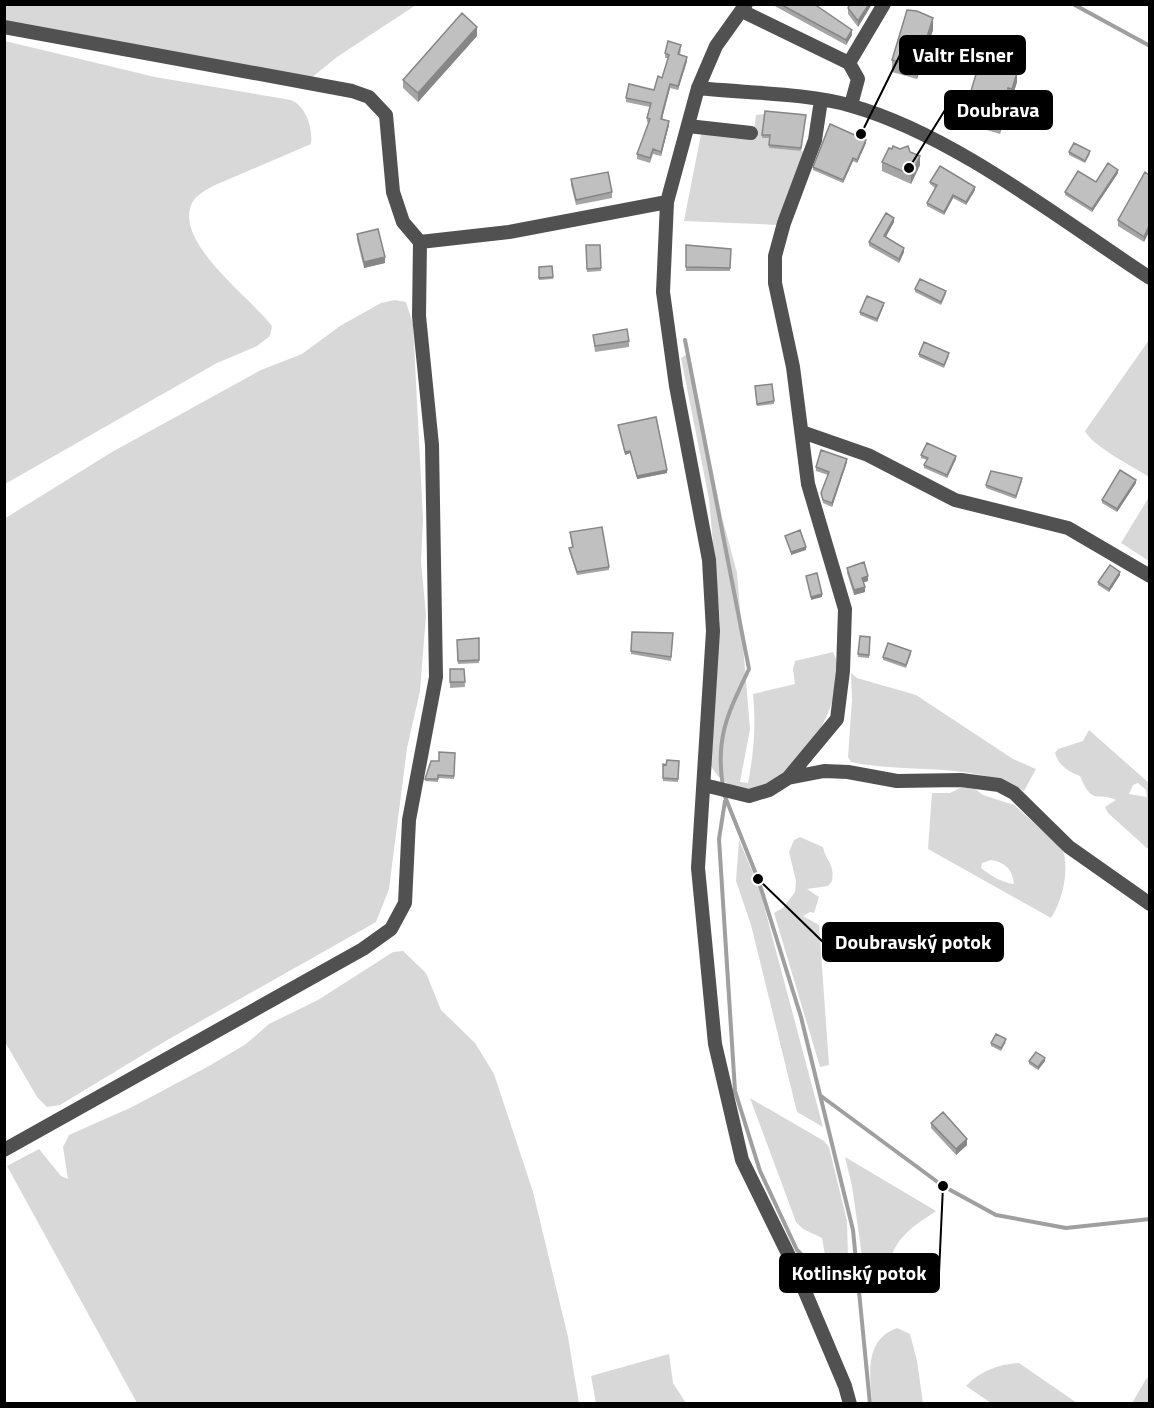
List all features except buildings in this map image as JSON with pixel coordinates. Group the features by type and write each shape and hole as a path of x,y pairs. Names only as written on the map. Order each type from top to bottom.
{"street":[{"path":"849,63 884,4"},
{"path":"850,1404 845,1386 795,1268 742,1160 715,1044 698,868 714,631 709,560 676,386 663,292 667,202 688,126 699,88 716,46 744,8 849,63 858,79 851,105"},
{"path":"4,27 352,91 369,97 386,115 393,192 403,222 420,242 419,316 432,445 435,677 409,820 405,903 391,929 363,950 4,1150"},
{"path":"699,88 851,105 921,131 1006,184 1149,279"},
{"path":"704,785 749,796 769,790 788,778 837,719 843,671 844,609 807,484 794,367 778,306 775,256 784,223 815,140 821,100"},
{"path":"688,126 751,133"},
{"path":"420,242 508,232 667,202"},
{"path":"802,432 868,455 956,500 1068,528 1149,576"},
{"path":"788,778 824,771 848,772 874,779 897,781 961,780 999,784 1014,793 1069,848 1149,904"}],"shaded area":[{"path":"5,4 416,5 337,57 310,79 5,21"},
{"path":"5,41 155,77 291,100 301,107 307,118 310,125 311,144 213,186 199,195 192,203 189,218 194,235 203,252 272,326 270,336 257,346 217,363 5,484"},
{"path":"765,114 763,138 770,138 769,148 803,151 806,154 779,225 684,221 701,134 753,139 756,115"},
{"path":"395,300 406,302 413,324 423,519 421,562 426,615 420,691 407,748 389,889 376,922 169,1039 60,1105 47,1107 37,1097 5,1042 4,519 112,452 261,370 302,354 340,326 381,303"},
{"path":"1149,340 1150,477 1104,450 1085,431"},
{"path":"689,353 722,517 737,573 750,729 740,782 748,783 752,760 753,694 795,684 793,669 795,661 833,652 837,665 837,681 833,698 818,733 799,762 785,778 764,787 749,788 730,785 717,775 711,765 720,621 709,499 681,358"},
{"path":"1149,497 1149,561 1121,543"},
{"path":"851,673 857,678 916,695 1013,759 1036,769 1024,791 1004,782 962,772 851,762 848,757 852,700"},
{"path":"1089,730 1149,783 1149,850 1108,813 1105,807 1116,800 1092,795 1084,786 1080,776 1059,762 1055,753 1058,749 1083,741","holes":["1138,783 1146,790 1147,797 1129,794 1133,785"]},
{"path":"962,787 975,789 983,795 1014,805 1062,848 1065,865 1064,884 1051,918 928,849 932,793 950,793","holes":["996,861 1010,871 1014,884 992,876 981,868 982,863"]},
{"path":"800,837 823,847 832,870 832,881 828,886 807,889 819,897 814,913 810,912 803,916 819,925 829,1065 820,1067 774,913 784,907 795,892 796,881 789,852 794,840"},
{"path":"739,840 759,887 823,1127 797,1112 751,925 736,881"},
{"path":"403,951 426,973 441,1010 475,1043 494,1074 533,1192 568,1337 579,1403 137,1403 7,1166 39,1149 61,1176 68,1179 63,1147 69,1135 132,1107 209,1066 246,1044 269,1024 318,1000 393,952"},
{"path":"750,1098 824,1141 829,1147 847,1221 848,1258 825,1255 822,1238 803,1229 796,1222"},
{"path":"845,1157 936,1211 905,1234 892,1254 862,1256 852,1186"},
{"path":"897,1328 910,1334 917,1361 923,1403 872,1403 870,1370 874,1349 886,1333"},
{"path":"669,1354 673,1383 686,1403 596,1403 591,1376"},
{"path":"1019,1363 1077,1403 991,1403 966,1386 977,1376 990,1369"},
{"path":"1149,1377 1149,1403 1132,1403 1146,1379"}],"waterway":[{"path":"1073,4 1150,46"},
{"path":"685,340 749,669 729,712 722,739 723,787"},
{"path":"724,794 758,879 801,1017 853,1230 870,1404"},
{"path":"725,801 719,839 735,1091 760,1171 797,1250 804,1257 820,1260"},
{"path":"821,1096 943,1186 996,1215 1066,1228 1150,1219"}],"place":[{"name":"Valtr Elsner","path":"861,134"},
{"name":"Doubrava","path":"909,168"},
{"name":"Doubravský potok","path":"758,879"},
{"name":"Kotlinský potok","path":"943,1186"}]}
